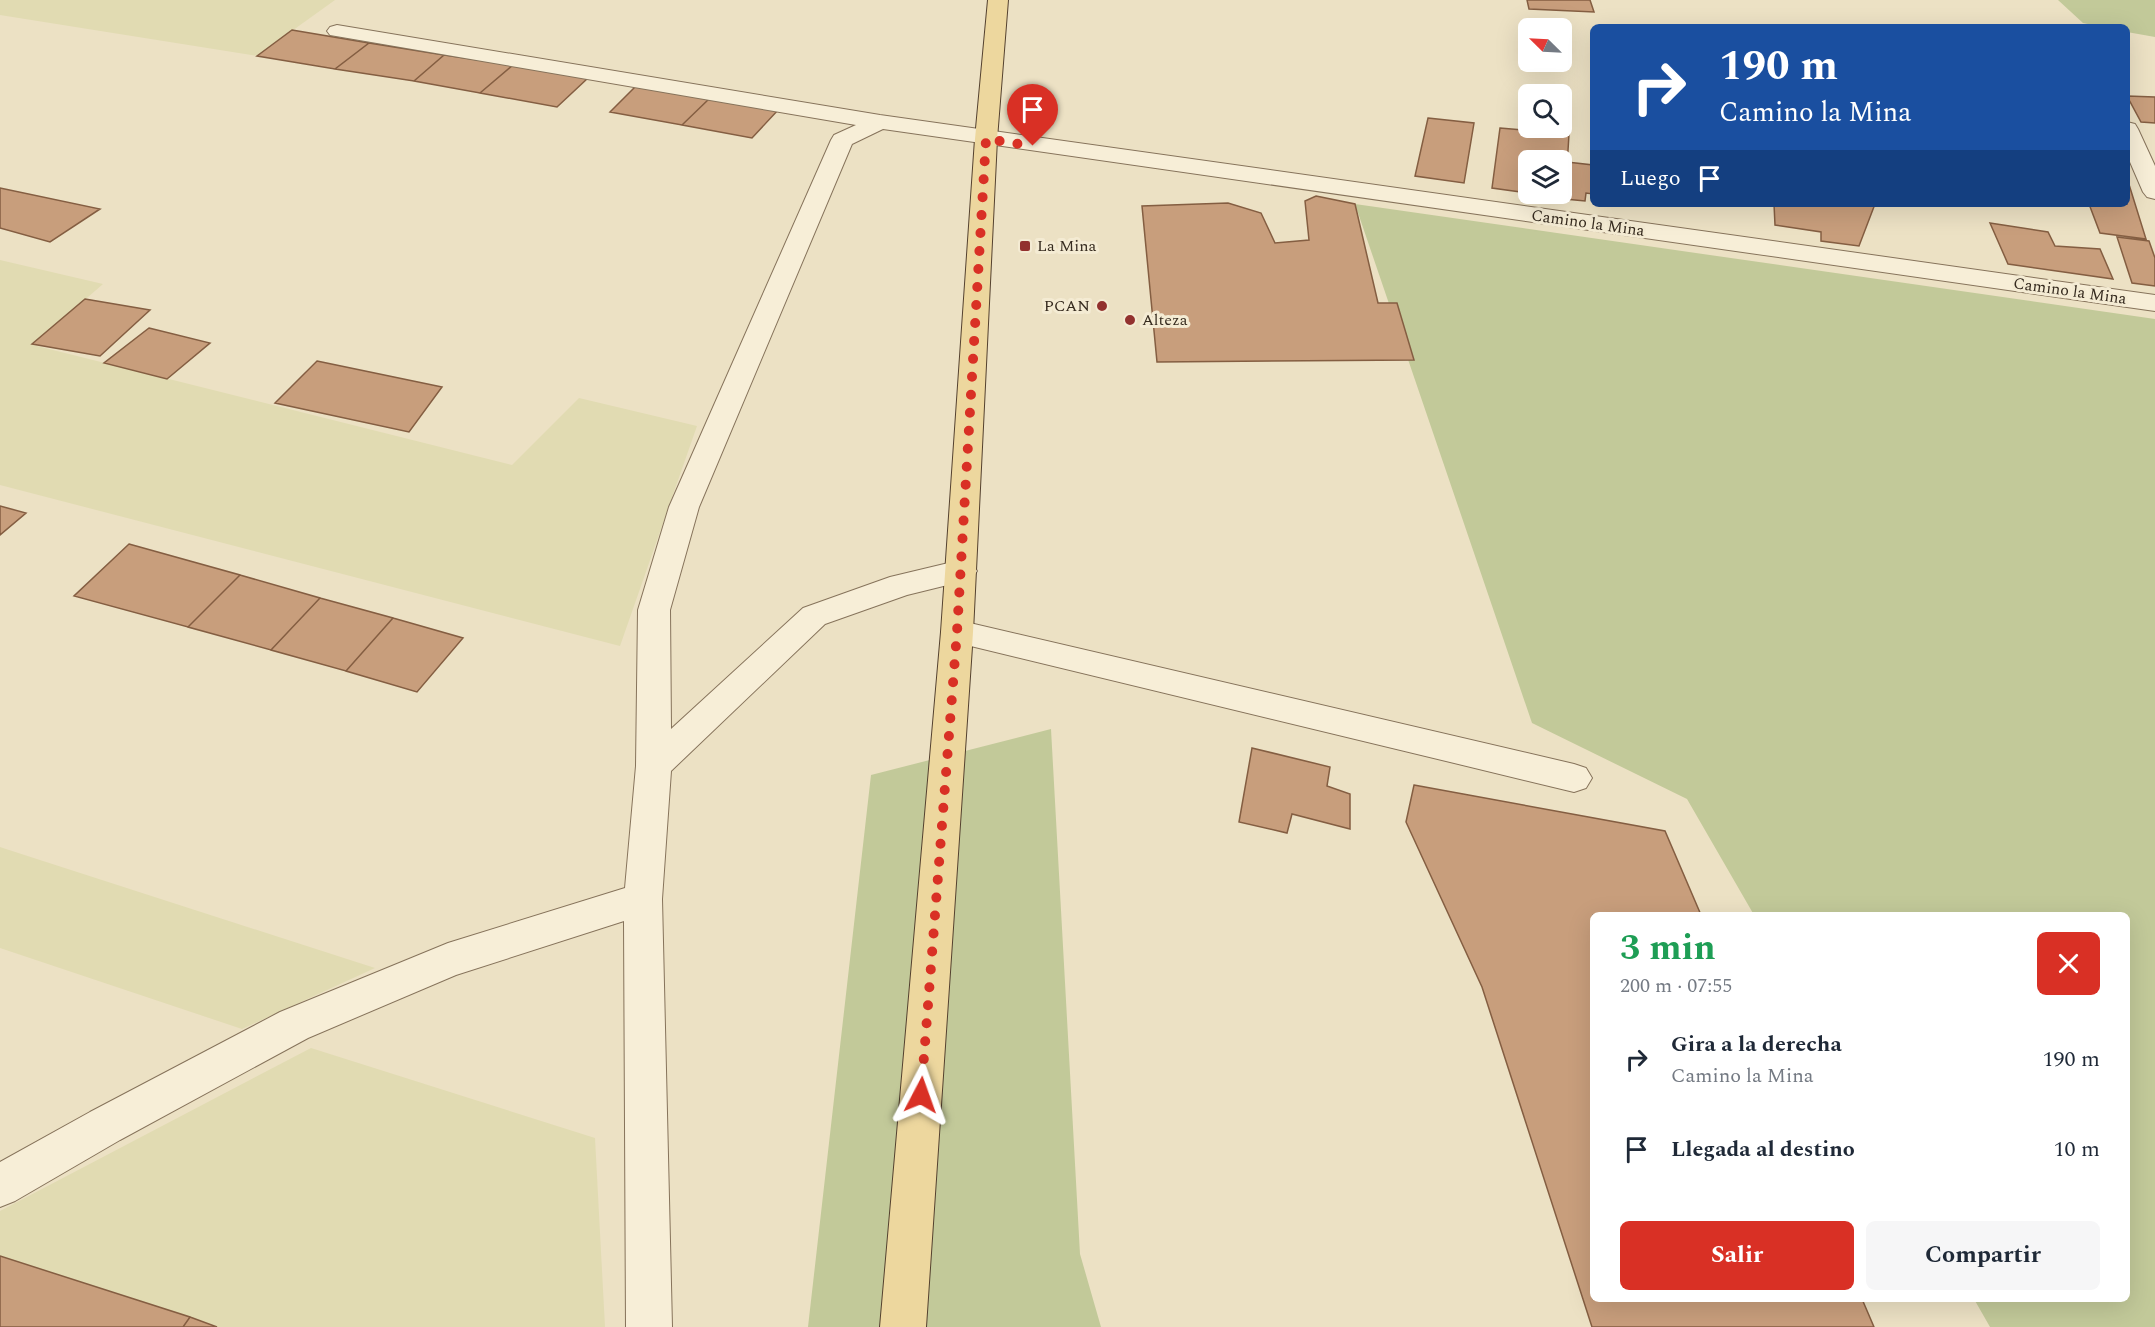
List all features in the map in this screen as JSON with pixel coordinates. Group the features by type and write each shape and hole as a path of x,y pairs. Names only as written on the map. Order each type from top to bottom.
{"main road":[{"path":"903,1327 957,632 986,139 998,0"}],"street":[{"name":"Camino la Mina","path":"337,31 986,139 2155,303"},
{"path":"649,1327 643,899 654,766 654,610 684,507 842,140 880,122"},
{"path":"2130,136 2155,192"},
{"path":"654,766 814,616 901,585 961,571"},
{"path":"957,632 1574,778"},
{"path":"0,1186 105,1126 294,1025 448,960 643,899"}],"shaded area":[{"path":"0,0 335,0 257,56 0,15"},
{"path":"0,260 103,284 33,345 512,465 579,398 697,426 620,646 0,485"},
{"path":"0,847 375,968 242,1029 0,948"},
{"path":"311,1048 595,1138 605,1327 198,1327 0,1256 0,1211"}],"green space":[{"path":"2058,0 2155,0 2155,37 2130,33 2130,24 2083,23"},
{"path":"1355,204 2155,319 2155,1327 1990,1327 1976,1302 2130,1302 2130,912 1752,912 1687,799 1532,723"},
{"path":"1051,729 1080,1254 1101,1327 808,1327 871,775"}],"building":[{"path":"1527,0 1590,0 1594,12 1529,9"},
{"path":"292,30 369,43 335,69 257,56"},
{"path":"369,43 444,55 414,81 335,69"},
{"path":"444,55 513,65 480,93 414,81"},
{"path":"513,65 588,78 557,107 480,93"},
{"path":"637,85 711,97 682,125 610,112"},
{"path":"2130,96 2155,97 2155,123 2141,122 2130,102"},
{"path":"711,97 779,109 752,138 682,125"},
{"path":"1428,118 1474,123 1464,183 1415,176"},
{"path":"1500,128 1518,130 1518,138 1569,138 1568,150 1518,150 1518,192 1492,188"},
{"path":"1572,163 1590,165 1590,194 1586,193 1585,201 1572,200"},
{"path":"0,188 100,209 50,242 0,228"},
{"path":"2130,188 2146,239 2100,233 2090,207 2130,207"},
{"path":"1316,196 1355,204 1378,303 1397,303 1414,360 1157,362 1142,206 1228,203 1261,213 1275,243 1309,240 1305,201"},
{"path":"1774,207 1874,207 1859,246 1821,241 1821,232 1775,225"},
{"path":"1990,223 2048,232 2055,246 2100,249 2113,279 2008,264"},
{"path":"2117,237 2149,241 2155,258 2155,286 2132,283"},
{"path":"85,299 150,310 100,356 32,344"},
{"path":"149,328 210,343 167,379 104,363"},
{"path":"317,361 442,387 409,432 275,403"},
{"path":"0,506 26,513 0,535"},
{"path":"129,544 240,575 188,627 74,596"},
{"path":"240,575 320,598 271,650 188,627"},
{"path":"320,598 393,618 346,671 271,650"},
{"path":"393,618 463,638 417,692 346,671"},
{"path":"1252,748 1330,767 1327,786 1350,794 1350,829 1292,814 1287,833 1239,822"},
{"path":"1414,785 1665,831 1700,912 1590,912 1590,1302 1863,1302 1874,1327 1592,1327 1482,987 1406,822"},
{"path":"0,1256 190,1317 183,1327 0,1327"},
{"path":"190,1317 217,1327 183,1327"}],"place":[{"name":"La Mina","path":"1025,246"},
{"name":"PCAN","path":"1102,306"},
{"name":"Alteza","path":"1130,320"}],"route":[{"path":"921,1095 957,632 986,139 1033,146"}]}
